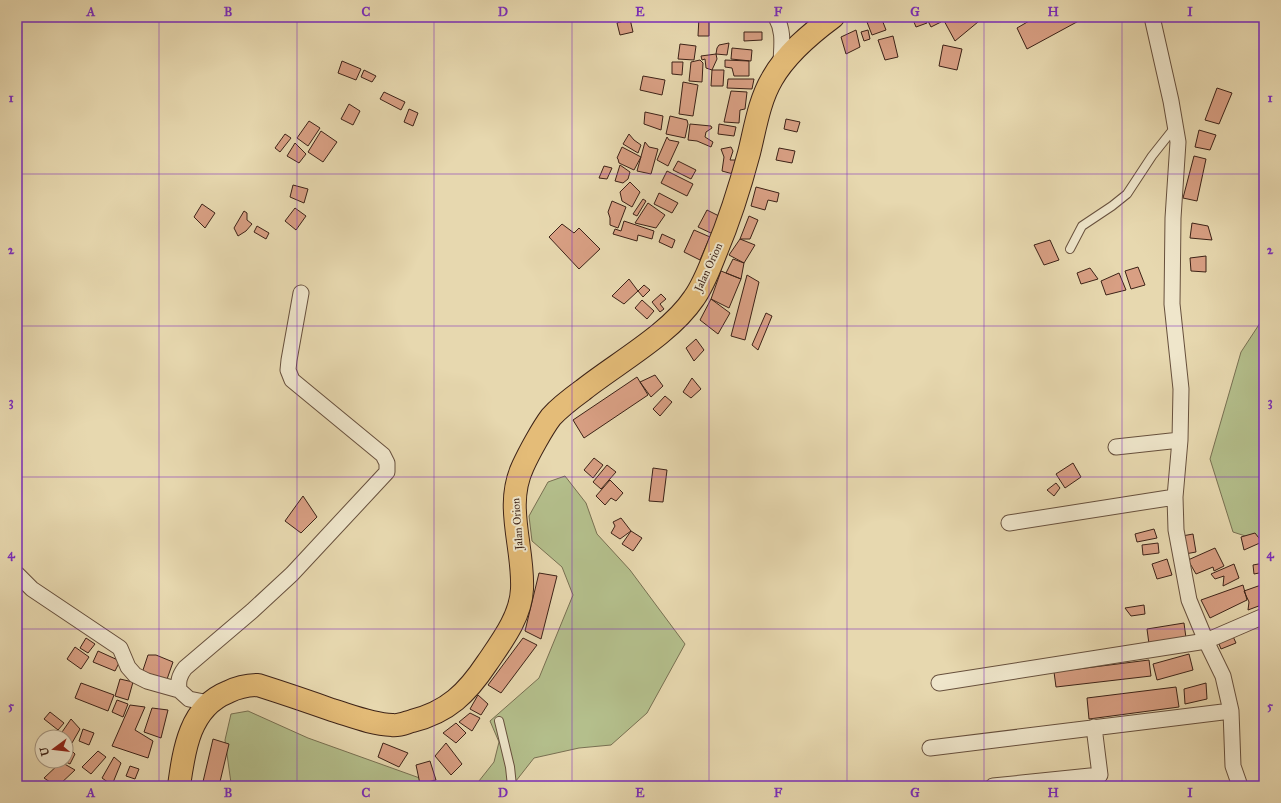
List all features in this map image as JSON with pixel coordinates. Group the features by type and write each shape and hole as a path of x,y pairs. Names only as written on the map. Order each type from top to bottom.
{"highway":[{"name":"Jalan Orion","path":"179,786 183,757 193,724 209,703 223,694 242,686 258,685 367,722 393,725 420,719 445,708 457,700 475,681 509,632 521,597 522,579 515,519 515,493 517,480 523,465 552,417 560,409 661,332 693,299 706,277 736,202 762,102 768,85 781,66 810,35 833,17"}],"street":[{"path":"776,17 782,36 781,66"},
{"path":"1152,17 1171,101 1178,149 1173,218 1172,304 1181,389 1180,440 1175,498 1176,530 1189,600 1206,641 1223,676 1231,710 1233,766 1240,786"},
{"path":"179,690 178,681 180,674 185,668 252,611 292,574 387,472 387,463 383,455 292,380 288,370 289,360 301,292"},
{"path":"1116,447 1180,440"},
{"path":"1009,523 1175,498"},
{"path":"17,574 32,589 120,648 128,667 135,675 148,681 179,690 190,699 209,703"},
{"path":"939,683 1206,641 1264,616"},
{"path":"930,748 1231,710"},
{"path":"993,786 1100,775 1094,728"}],"lane":[{"path":"1070,249 1082,226 1127,194 1152,156 1175,127"},
{"path":"499,721 510,767 512,786"}],"green space":[{"path":"1264,317 1264,542 1233,532 1210,459 1241,352"},
{"path":"565,476 586,503 597,534 630,570 685,644 647,713 611,745 579,748 534,758 512,786 475,786 494,762 499,742 490,721 539,678 573,595 562,567 532,541 529,516 548,482"},
{"path":"248,711 308,738 442,786 230,786 231,783 225,740 231,714"}],"building":[{"path":"699,17 709,17 709,36 698,36"},
{"path":"881,17 886,30 872,35 867,22"},
{"path":"912,17 924,17 927,23 916,27"},
{"path":"926,17 938,17 941,22 931,27"},
{"path":"942,17 984,17 955,41"},
{"path":"1036,17 1086,17 1027,49 1017,28"},
{"path":"630,19 633,32 620,35 617,23"},
{"path":"856,30 860,47 846,54 841,37"},
{"path":"868,30 870,39 864,41 861,32"},
{"path":"744,32 762,32 762,40 744,41"},
{"path":"893,36 898,57 885,60 878,40"},
{"path":"729,43 727,55 716,54 719,45"},
{"path":"680,44 696,46 694,60 678,59"},
{"path":"943,45 962,49 957,70 939,66"},
{"path":"732,48 752,50 751,61 731,59"},
{"path":"716,54 717,59 712,70 706,68 705,59 702,60 701,56"},
{"path":"700,60 703,63 702,82 689,81 691,62"},
{"path":"725,60 749,61 749,76 734,76 732,68 725,67"},
{"path":"342,61 361,69 356,80 338,73"},
{"path":"672,62 683,62 682,75 672,74"},
{"path":"364,70 376,76 372,82 361,77"},
{"path":"712,70 724,70 723,86 711,86"},
{"path":"643,76 665,80 662,95 640,90"},
{"path":"728,79 754,79 752,89 727,88"},
{"path":"683,82 698,85 693,116 679,114"},
{"path":"1217,88 1232,93 1219,124 1205,120"},
{"path":"731,91 747,92 745,109 740,110 739,123 724,122"},
{"path":"384,92 405,102 401,110 380,99"},
{"path":"349,104 360,111 353,125 341,119"},
{"path":"409,109 418,113 413,126 404,122"},
{"path":"645,112 663,116 661,130 644,124"},
{"path":"670,116 687,120 688,124 685,138 666,134"},
{"path":"786,119 800,122 797,132 784,129"},
{"path":"309,121 320,128 308,146 297,138"},
{"path":"690,124 711,126 712,128 706,132 705,137 713,142 711,147 697,141 688,140"},
{"path":"719,124 736,127 734,136 718,134"},
{"path":"1199,130 1216,135 1210,150 1195,147"},
{"path":"321,131 337,142 323,162 308,152"},
{"path":"285,134 291,138 280,152 275,148"},
{"path":"629,134 641,145 638,153 623,144"},
{"path":"667,137 669,140 679,142 668,166 657,160"},
{"path":"645,142 649,147 658,149 651,174 637,171"},
{"path":"295,143 306,154 299,163 287,156"},
{"path":"622,147 641,157 634,170 619,163 617,158"},
{"path":"731,147 733,151 730,160 736,160 733,174 722,171 724,157 721,149"},
{"path":"779,148 795,151 792,163 776,160"},
{"path":"1194,156 1206,159 1197,201 1183,198"},
{"path":"678,161 696,170 691,179 673,170"},
{"path":"620,165 630,172 628,179 623,183 615,181"},
{"path":"604,166 612,168 607,179 599,178"},
{"path":"667,171 693,184 687,196 661,183"},
{"path":"630,182 640,192 632,207 622,201 620,192"},
{"path":"293,185 308,189 304,203 290,197"},
{"path":"756,187 779,193 777,202 768,200 765,210 751,206"},
{"path":"659,193 678,203 672,213 654,204"},
{"path":"643,199 646,201 637,216 633,214"},
{"path":"612,201 626,207 618,228 610,225 608,212"},
{"path":"648,203 665,215 656,228 635,223"},
{"path":"202,204 215,213 205,228 194,217"},
{"path":"295,208 306,216 296,230 285,221"},
{"path":"707,210 721,217 713,234 698,227"},
{"path":"244,211 247,213 247,220 252,224 246,231 238,236 234,228"},
{"path":"749,216 758,220 750,239 740,239"},
{"path":"624,221 654,231 652,239 638,235 637,241 613,234 615,229 621,231"},
{"path":"1192,223 1208,226 1212,240 1190,238"},
{"path":"562,224 574,233 579,228 600,249 579,269 549,237"},
{"path":"257,226 269,233 266,239 254,232"},
{"path":"694,230 710,237 700,260 684,252"},
{"path":"662,234 675,240 672,248 659,242"},
{"path":"740,239 755,245 744,263 729,255"},
{"path":"1050,240 1059,260 1044,265 1034,245"},
{"path":"1206,256 1206,272 1191,271 1190,258"},
{"path":"733,259 744,263 741,279 726,273"},
{"path":"1138,267 1145,285 1131,289 1125,271"},
{"path":"1090,268 1098,279 1081,284 1077,273"},
{"path":"721,271 741,279 729,308 711,299"},
{"path":"1119,273 1126,290 1106,295 1101,281"},
{"path":"747,275 759,282 745,340 731,336"},
{"path":"629,279 638,291 624,304 612,296"},
{"path":"644,285 650,290 643,297 638,291"},
{"path":"661,294 666,299 660,304 664,309 660,312 652,302"},
{"path":"711,299 730,313 718,334 700,320"},
{"path":"642,300 654,311 647,319 635,308"},
{"path":"766,313 772,316 758,350 752,345"},
{"path":"696,339 704,350 694,361 686,348"},
{"path":"655,375 663,386 651,397 640,382"},
{"path":"637,377 648,395 584,438 573,420"},
{"path":"692,378 701,389 691,398 683,392"},
{"path":"665,396 672,402 660,416 653,409"},
{"path":"594,458 603,465 593,478 584,470"},
{"path":"1073,463 1081,477 1065,488 1056,474"},
{"path":"607,465 616,472 601,489 593,482"},
{"path":"653,468 667,470 663,502 649,501"},
{"path":"610,480 623,493 616,501 611,498 605,505 596,496"},
{"path":"1056,483 1060,488 1054,496 1047,490"},
{"path":"303,496 317,517 301,533 285,521"},
{"path":"621,518 631,531 620,539 611,533 615,526 613,522"},
{"path":"1154,529 1157,538 1137,542 1135,534"},
{"path":"631,531 642,538 633,551 622,544"},
{"path":"1255,533 1262,542 1244,550 1241,537"},
{"path":"1193,534 1196,552 1185,554 1182,536"},
{"path":"1158,543 1159,553 1143,555 1142,545"},
{"path":"1215,548 1224,566 1214,571 1213,567 1196,574 1188,560"},
{"path":"1167,559 1172,575 1157,579 1152,564"},
{"path":"1264,563 1264,572 1254,574 1253,565"},
{"path":"1234,564 1239,578 1223,586 1224,576 1215,579 1211,574"},
{"path":"539,573 557,576 541,639 525,631"},
{"path":"1264,584 1264,604 1248,610 1249,602 1244,591"},
{"path":"1243,585 1247,600 1210,618 1201,600"},
{"path":"1144,605 1145,614 1131,616 1125,608"},
{"path":"1184,623 1186,638 1149,644 1147,629"},
{"path":"1231,632 1236,643 1221,649 1217,639"},
{"path":"86,638 95,644 88,653 80,648"},
{"path":"523,638 537,645 501,693 488,685"},
{"path":"75,647 89,657 81,669 67,659"},
{"path":"98,651 120,661 115,671 93,662"},
{"path":"1189,654 1193,670 1157,680 1153,664"},
{"path":"148,655 156,655 173,662 165,685 141,676"},
{"path":"1149,660 1151,676 1056,687 1054,672"},
{"path":"120,679 133,682 128,700 115,696"},
{"path":"81,683 114,695 108,711 75,698"},
{"path":"1206,683 1207,699 1185,704 1184,689"},
{"path":"1176,687 1179,707 1089,719 1087,698"},
{"path":"478,695 488,704 481,715 470,709"},
{"path":"117,700 128,704 123,717 112,712"},
{"path":"130,705 145,707 135,730 153,741 148,758 112,746"},
{"path":"152,708 168,710 161,738 144,732"},
{"path":"50,712 64,723 59,729 57,729 44,719"},
{"path":"470,713 480,718 472,731 459,722"},
{"path":"71,719 80,729 74,740 74,729 64,729"},
{"path":"456,723 466,733 456,743 443,733"},
{"path":"83,729 94,733 89,745 79,741"},
{"path":"213,739 229,744 219,786 202,786"},
{"path":"383,743 408,753 399,767 378,757"},
{"path":"446,743 462,764 451,775 435,756"},
{"path":"98,751 106,757 91,774 82,767"},
{"path":"114,757 121,763 112,785 102,778"},
{"path":"430,761 436,780 420,784 416,765"},
{"path":"130,766 139,769 135,779 126,776"},
{"path":"54,769 75,770 58,786 44,778"}]}
